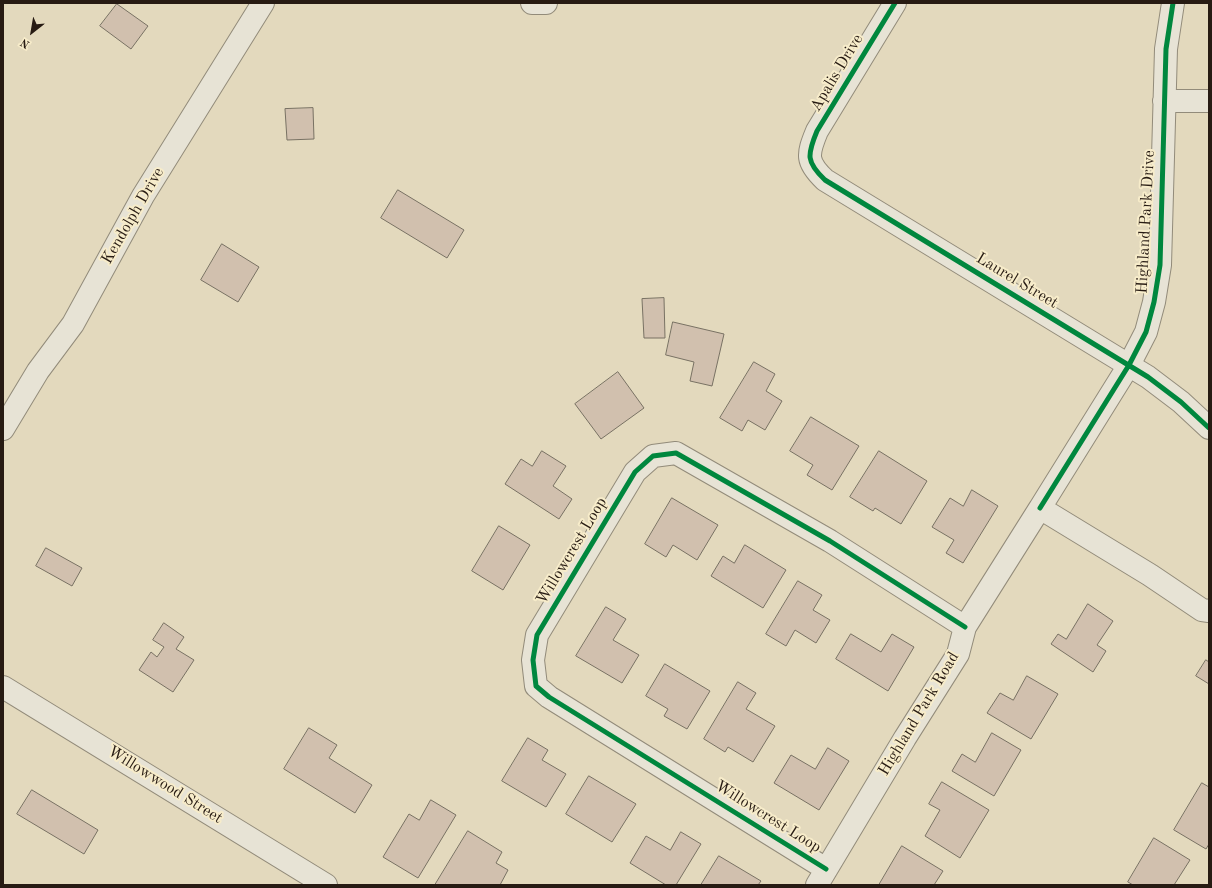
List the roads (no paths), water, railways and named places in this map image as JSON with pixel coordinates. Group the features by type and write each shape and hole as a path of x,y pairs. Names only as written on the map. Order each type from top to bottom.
{"street":[{"name":"Kendolph Drive","path":"3,429 38,371 73,324 143,196 263,3"},
{"name":"Apalis Drive","path":"809,160 812,144 817,131 895,3"},
{"name":"Highland Park Drive","path":"1040,508 1129,365 1146,332 1154,302 1160,265 1166,49 1173,3"},
{"path":"1164,101 1209,101"},
{"name":"Laurel Street","path":"809,160 816,171 825,180 1129,365 1181,402 1209,428"},
{"name":"Willowcrest Loop","path":"822,877 549,698 536,686 533,660 536,635 635,472 654,456 676,453 830,541 965,627"},
{"path":"1040,508 1150,575 1202,610 1209,611"},
{"name":"Highland Park Road","path":"822,877 905,738 958,654 965,627 1040,508"},
{"name":"Willowwood Street","path":"5,693 326,885"}]}
